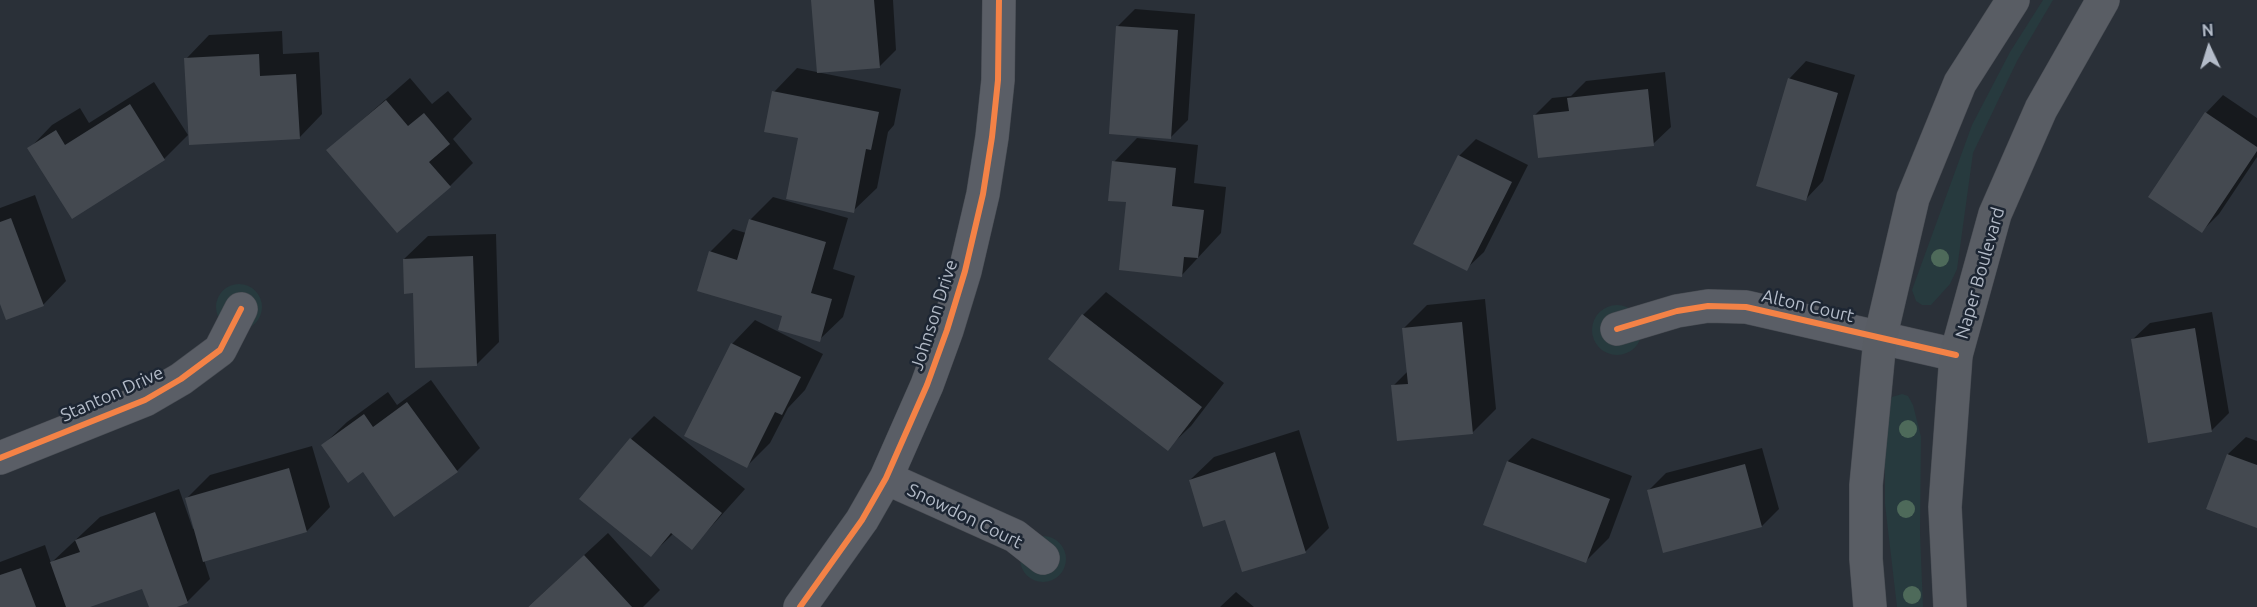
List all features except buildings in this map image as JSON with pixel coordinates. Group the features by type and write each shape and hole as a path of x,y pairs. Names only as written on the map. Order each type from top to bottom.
{"main road":[{"path":"1870,607 1866,559 1866,485 1880,339 1913,198 1960,83 2013,0"},
{"name":"Naper Boulevard","path":"1950,607 1945,507 1956,355 1995,214 2040,109 2103,0"}],"street":[{"name":"Johnson Drive","path":"800,607 862,520 886,478 927,385 965,271 983,194 992,137 998,80 999,0"},
{"name":"Alton Court","path":"1617,329 1677,311 1708,306 1746,307 1956,355"},
{"name":"Stanton Drive","path":"0,458 145,400 181,379 220,350 241,309"},
{"name":"Snowdon Court","path":"886,478 1015,536 1043,558"}],"green space":[{"path":"2043,0 2053,0 2017,61 1973,153 1957,269 1950,284 1931,305 1922,305 1916,301 1912,290 1972,125 2010,52"},
{"path":"239,284 255,291 262,307 255,323 239,330 223,323 216,307 223,291"},
{"path":"1622,305 1635,312 1641,320 1641,340 1635,348 1627,354 1612,355 1599,348 1593,340 1592,325 1599,312 1607,306"},
{"path":"1902,394 1908,396 1913,405 1921,437 1920,533 1923,607 1897,607 1885,504 1885,450 1890,404 1892,397"},
{"path":"1043,536 1059,543 1066,559 1059,575 1043,582 1027,575 1020,559 1027,543"}],"cycle path":[{"path":"800,607 862,520 886,478 927,385 947,330 965,271 983,194 992,137 998,80 999,0"},
{"path":"1617,329 1677,311 1708,306 1746,307 1956,355"},
{"path":"0,458 145,400 181,379 220,350 241,309"}]}
